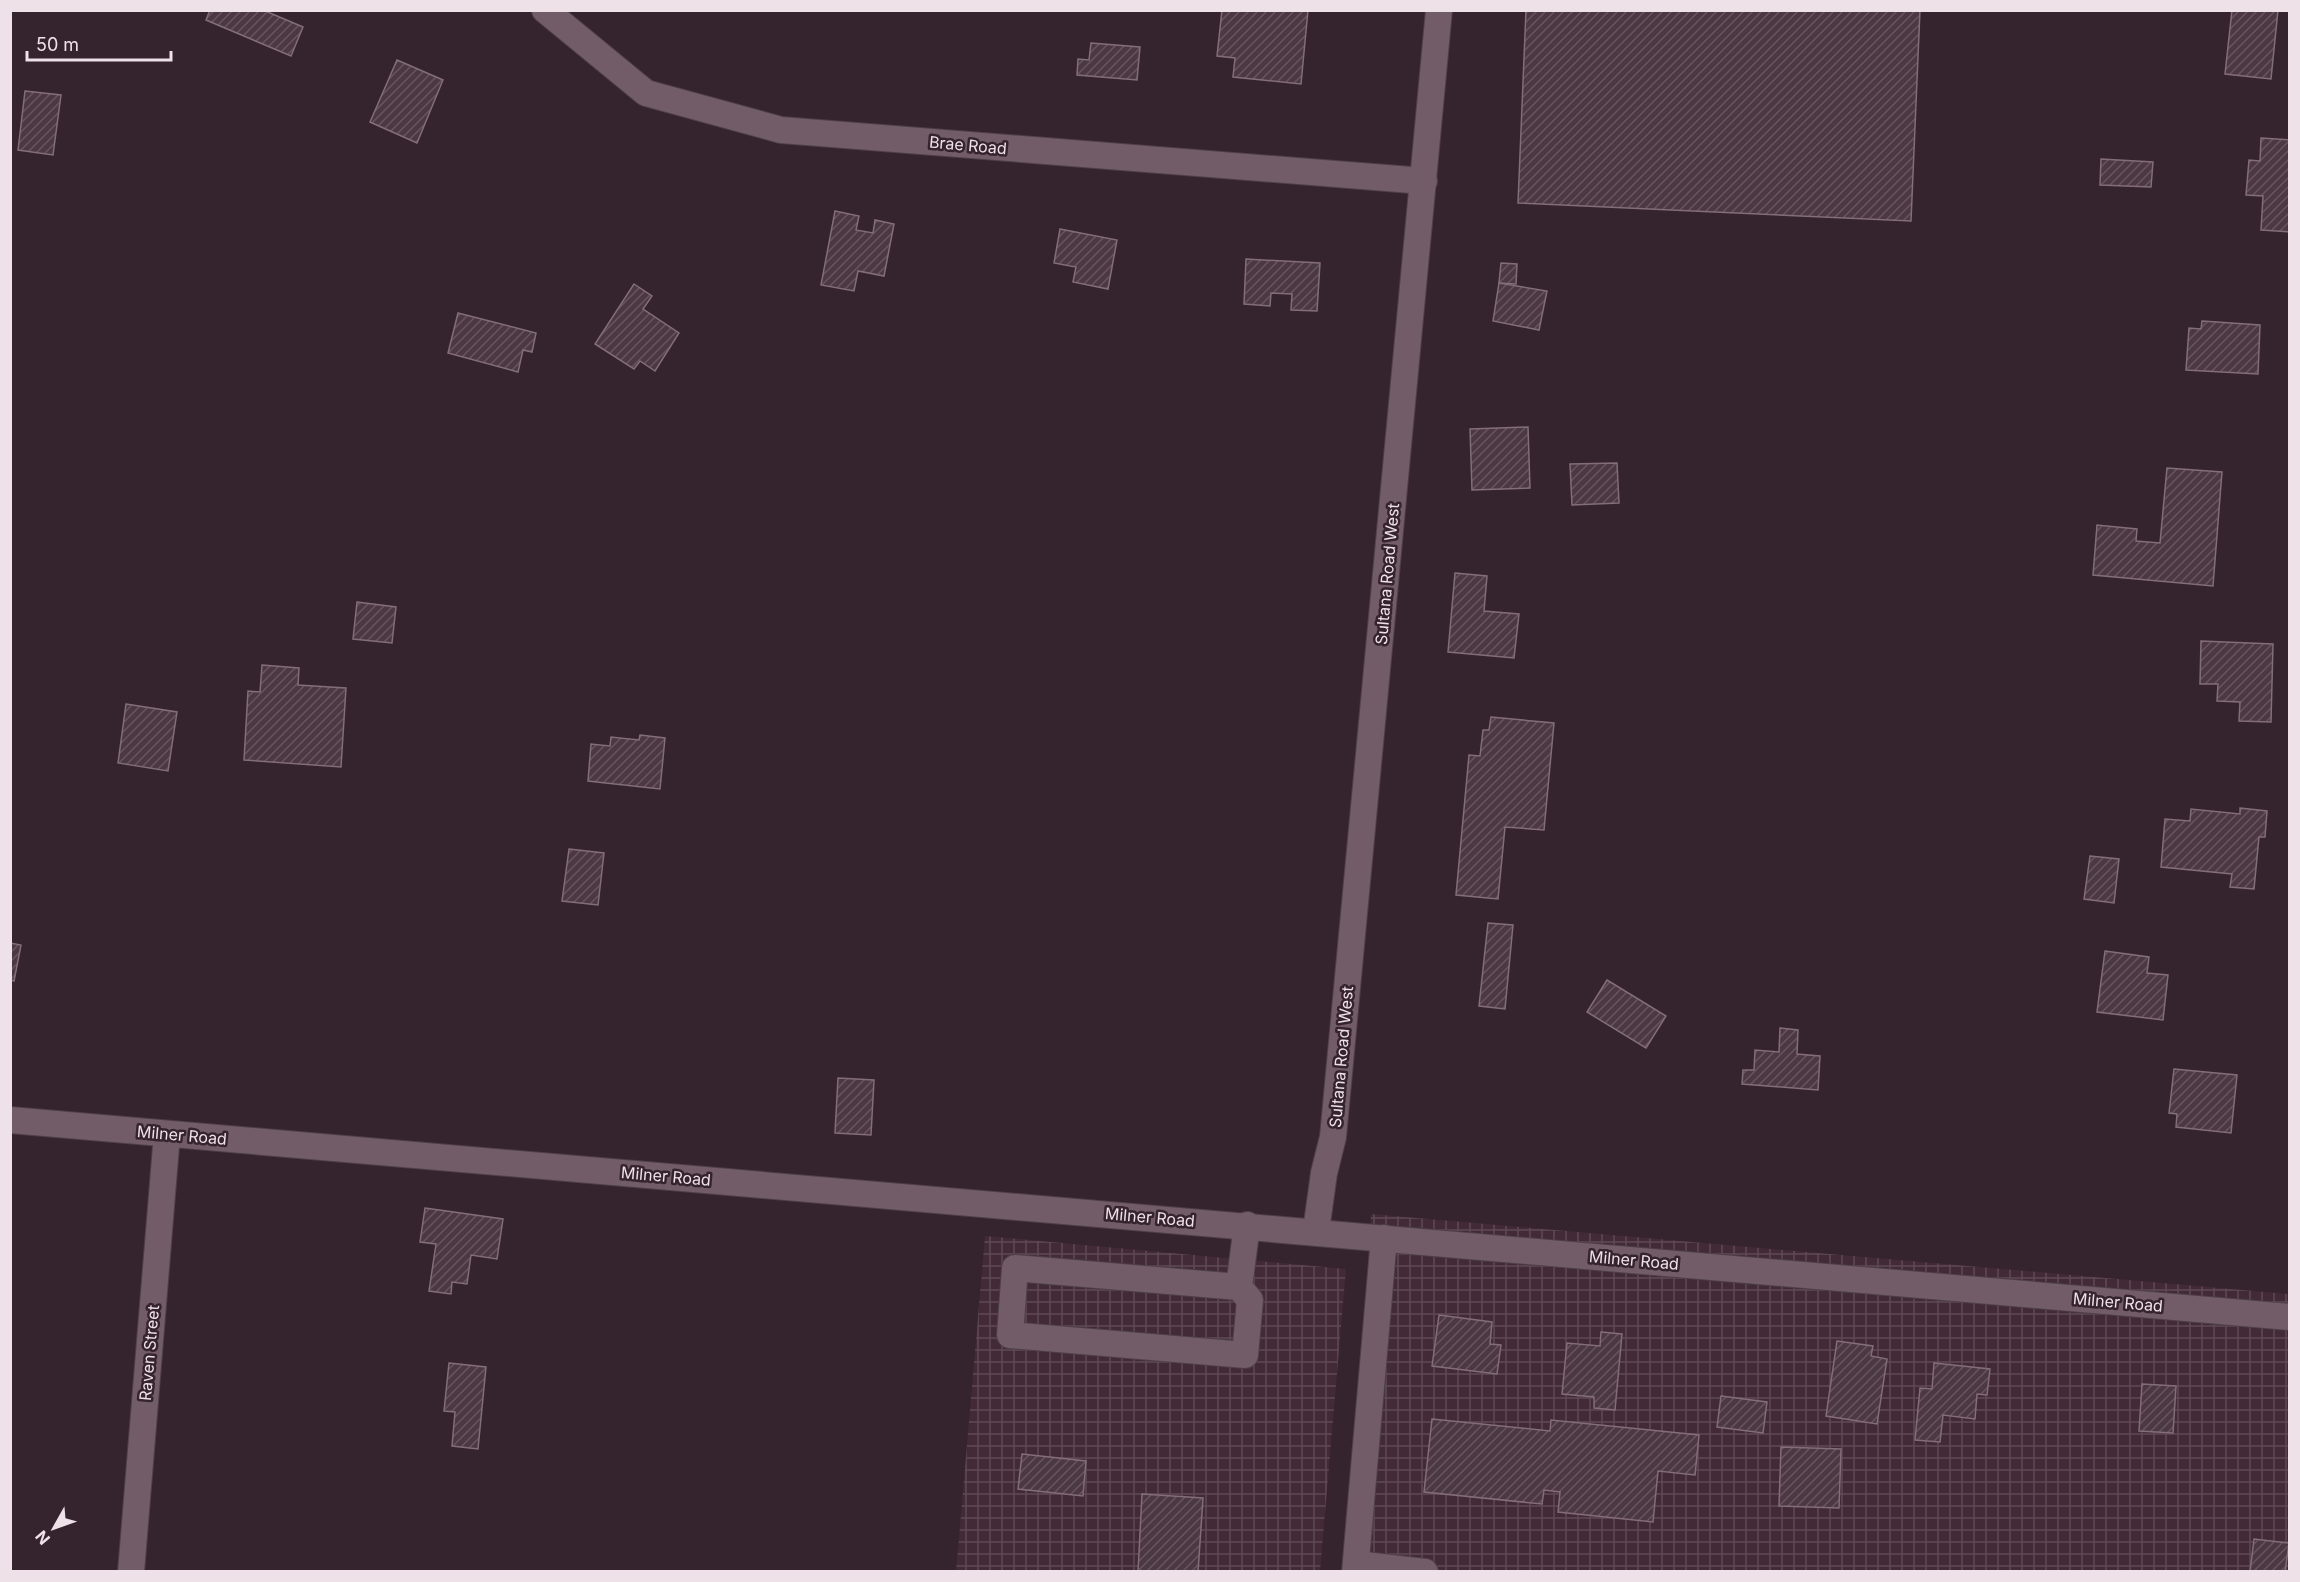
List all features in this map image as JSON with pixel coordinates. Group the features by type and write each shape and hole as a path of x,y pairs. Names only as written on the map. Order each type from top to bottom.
{"street":[{"name":"Brae Road","path":"545,10 646,93 781,130 1424,181"},
{"name":"Sultana Road West","path":"1326,1232 1324,1173 1333,1137 1439,10"},
{"name":"Milner Road","path":"10,1120 1247,1225 2289,1317"},
{"name":"Raven Street","path":"131,1572 167,1134"},
{"path":"1239,1287 1015,1268 1010,1335 1245,1355 1250,1300 1239,1287 1247,1225"},
{"path":"1384,1238 1356,1568 1425,1572"}],"shaded area":[{"path":"1371,1214 2289,1294 2289,1571 1352,1572"},
{"path":"985,1236 1346,1269 1320,1571 956,1572"}],"building":[{"path":"210,10 263,10 303,27 291,56 206,20"},
{"path":"1222,10 1308,10 1301,84 1233,77 1235,58 1217,56"},
{"path":"1526,10 1920,10 1911,221 1518,203"},
{"path":"2232,10 2278,10 2271,79 2225,74"},
{"path":"1091,43 1140,47 1137,80 1077,75 1078,59 1089,60"},
{"path":"397,60 443,80 417,143 370,122"},
{"path":"25,91 61,95 53,155 18,150"},
{"path":"2261,138 2290,140 2290,232 2261,230 2263,196 2246,195 2249,160 2260,161"},
{"path":"2101,159 2153,162 2151,187 2100,185"},
{"path":"835,211 859,216 856,230 873,233 875,220 894,224 884,276 858,271 854,291 821,285"},
{"path":"1060,229 1117,240 1108,289 1073,282 1076,267 1054,263"},
{"path":"1246,259 1320,263 1317,311 1291,310 1292,294 1271,293 1270,306 1244,304"},
{"path":"1501,263 1517,264 1516,284 1499,283"},
{"path":"1499,283 1547,291 1539,330 1493,321"},
{"path":"634,284 652,296 643,309 679,333 655,371 640,361 634,369 595,344"},
{"path":"458,313 536,333 532,352 523,350 518,372 448,353"},
{"path":"2202,321 2260,325 2258,374 2186,370 2189,328 2201,329"},
{"path":"1528,427 1530,488 1472,490 1470,429"},
{"path":"1617,463 1619,503 1572,505 1570,464"},
{"path":"2167,468 2222,472 2213,586 2093,575 2097,525 2137,529 2136,541 2160,543"},
{"path":"1455,573 1487,576 1484,611 1519,614 1514,658 1448,652"},
{"path":"357,602 396,607 392,643 353,639"},
{"path":"2201,641 2273,644 2271,722 2239,721 2240,702 2217,701 2218,684 2200,684"},
{"path":"262,665 299,668 298,685 346,688 341,767 244,760 248,691 260,692"},
{"path":"126,704 177,712 168,771 118,763"},
{"path":"1491,717 1554,723 1544,830 1505,827 1498,899 1456,895 1469,755 1480,756 1483,730 1489,730"},
{"path":"640,735 665,738 660,789 588,781 591,744 610,746 611,737 639,740"},
{"path":"2240,808 2267,811 2265,837 2259,837 2254,889 2230,887 2232,874 2161,867 2165,819 2190,821 2191,809 2240,814"},
{"path":"569,849 604,853 598,905 562,901"},
{"path":"2090,856 2119,859 2114,903 2084,899"},
{"path":"1488,923 1513,925 1505,1009 1479,1006"},
{"path":"10,943 21,945 14,981 10,980"},
{"path":"2105,951 2149,957 2147,973 2168,975 2163,1020 2097,1012"},
{"path":"1607,980 1666,1016 1646,1048 1587,1012"},
{"path":"1780,1028 1798,1030 1797,1054 1820,1056 1818,1090 1742,1084 1743,1070 1754,1070 1755,1050 1779,1052"},
{"path":"2174,1069 2237,1075 2231,1133 2176,1127 2177,1114 2169,1113"},
{"path":"838,1078 874,1080 871,1135 835,1133"},
{"path":"425,1208 503,1219 497,1259 471,1255 467,1284 452,1282 451,1294 429,1291 436,1244 420,1242"},
{"path":"1439,1315 1492,1322 1490,1344 1501,1345 1497,1374 1432,1366"},
{"path":"1601,1332 1622,1334 1615,1410 1594,1408 1594,1397 1562,1394 1567,1343 1600,1346"},
{"path":"1837,1341 1873,1346 1871,1356 1887,1359 1877,1424 1826,1416"},
{"path":"449,1363 486,1367 478,1449 452,1446 455,1412 444,1411"},
{"path":"1934,1363 1990,1369 1987,1395 1977,1394 1975,1419 1943,1415 1940,1442 1915,1440 1920,1388 1932,1389"},
{"path":"2142,1384 2176,1386 2173,1433 2139,1431"},
{"path":"1721,1396 1767,1402 1763,1433 1717,1427"},
{"path":"1432,1419 1550,1431 1551,1420 1699,1435 1695,1475 1658,1471 1653,1522 1558,1512 1560,1492 1544,1490 1542,1504 1424,1492"},
{"path":"1781,1447 1841,1449 1839,1508 1779,1506"},
{"path":"1022,1454 1086,1461 1083,1496 1018,1489"},
{"path":"1142,1494 1203,1498 1198,1572 1138,1572"},
{"path":"2254,1539 2289,1543 2285,1572 2250,1572"}]}
